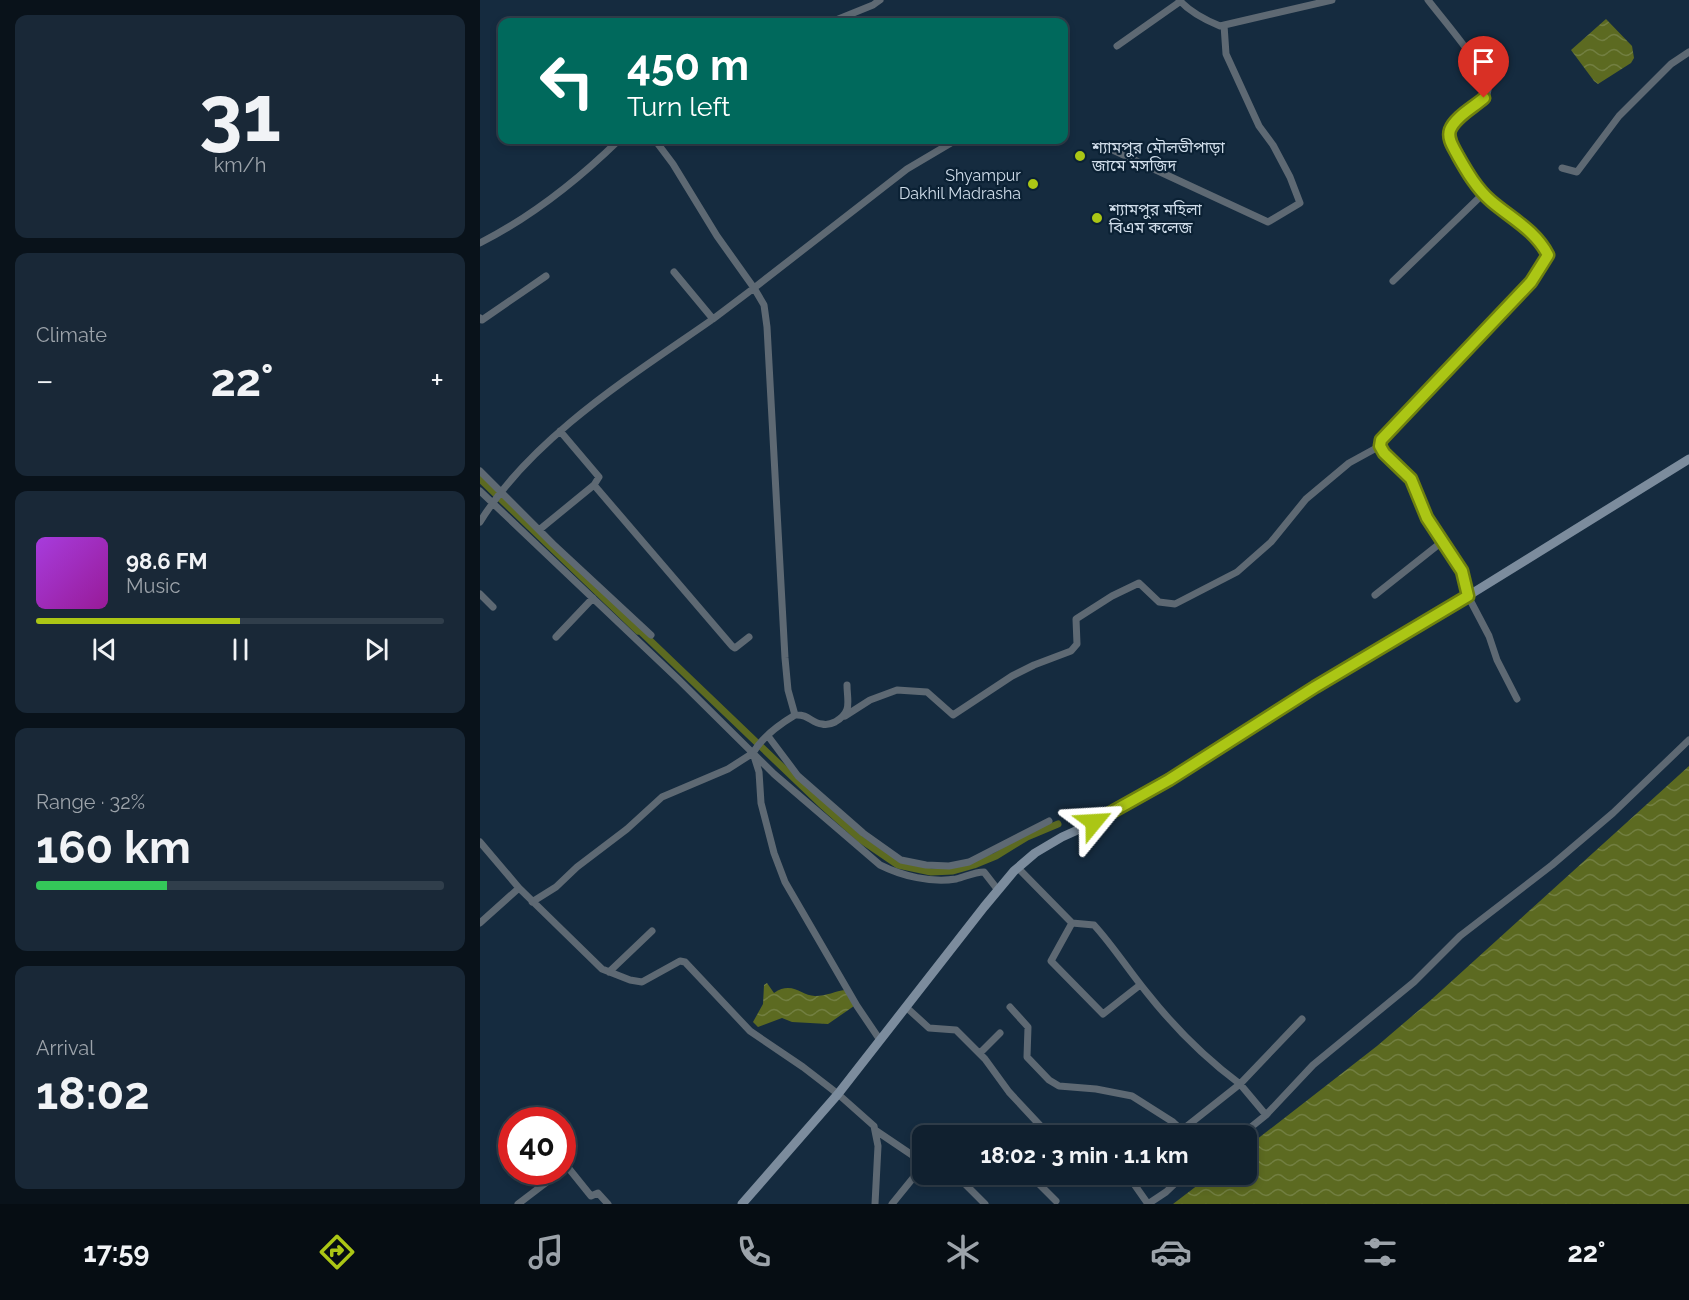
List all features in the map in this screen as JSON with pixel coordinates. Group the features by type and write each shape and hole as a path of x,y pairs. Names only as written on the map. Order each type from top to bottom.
{"street":[{"path":"841,18 880,0"},
{"path":"1117,46 1180,1 1186,8 1209,22 1224,26 1332,0"},
{"path":"1428,0 1478,64 1487,82 1488,91 1484,98 1455,122 1450,132 1451,142 1468,172 1490,200 1526,227 1542,244 1548,255 1531,282 1381,440 1380,446 1384,453 1411,479 1427,518 1462,571 1468,596 1517,699"},
{"path":"1102,145 1268,222 1300,203 1290,177 1254,115 1226,54 1224,26"},
{"path":"1562,168 1577,172 1619,116 1671,64 1689,52"},
{"path":"480,243 501,232 551,198 590,168 615,144"},
{"path":"658,144 764,305 785,658 788,690 795,715"},
{"path":"480,522 501,491 560,431 618,385 713,319 907,169 949,144"},
{"path":"1393,281 1484,193"},
{"path":"674,272 713,319"},
{"path":"480,318 482,320 546,276"},
{"path":"539,530 594,485 599,477 560,431"},
{"path":"532,902 556,887 662,797 728,769 754,751 784,722 795,715 804,714 820,724 831,724 870,700 897,690 927,692 953,715 1012,676 1071,651 1077,644 1076,619 1112,596 1139,583 1159,602 1175,604 1238,572 1271,542 1306,499 1349,463 1380,446"},
{"path":"742,1204 838,1094 998,890 1017,868 1035,853 1062,837 1111,815 1315,687 1468,596 1689,459"},
{"path":"480,471 651,635"},
{"path":"594,485 732,646 735,648 749,637"},
{"path":"480,492 754,751 774,774 854,832 901,860 926,865 949,866 969,862 1049,821"},
{"path":"1375,595 1443,541"},
{"path":"480,594 493,607"},
{"path":"556,637 593,598"},
{"path":"845,716 850,706 847,685"},
{"path":"766,738 798,776 854,832 880,865 897,874 934,880 956,879 984,872 998,890"},
{"path":"1254,1125 1313,1065 1414,982 1460,936 1552,865 1613,813 1689,740"},
{"path":"754,751 759,772 761,803 774,853 785,882 857,1006 880,1040"},
{"path":"480,842 532,902 602,969 630,980 642,982 680,961 685,962 750,1031 803,1067 874,1126 878,1146 875,1204"},
{"path":"1017,868 1072,923 1094,925 1115,947 1125,966 1170,1021 1203,1055 1240,1084 1266,1115"},
{"path":"480,923 519,888"},
{"path":"1072,923 1051,961 1102,1014 1140,985"},
{"path":"609,972 651,931"},
{"path":"906,1007 929,1028 956,1030 980,1053 1009,1092 1040,1125"},
{"path":"1010,1007 1028,1027 1027,1057 1049,1080 1059,1086 1096,1089 1132,1096 1174,1125"},
{"path":"1194,1125 1240,1084 1302,1019"},
{"path":"980,1053 1000,1033"},
{"path":"875,1130 912,1155"},
{"path":"892,1204 912,1179"},
{"path":"576,1180 591,1196 598,1193 607,1204"},
{"path":"518,1204 541,1185"},
{"path":"966,1185 985,1204"},
{"path":"1040,1185 1056,1201"},
{"path":"1135,1185 1148,1204 1173,1185"}],"water":[{"path":"1606,19 1632,46 1634,58 1631,63 1598,84 1571,50"},
{"path":"1689,766 1689,1204 1173,1204 1198,1185 1257,1185 1257,1139 1377,1046"},
{"path":"767,983 774,993 781,989 792,988 816,996 845,990 854,1006 828,1024 792,1022 782,1018 758,1027 753,1022 763,1004 764,985"}],"waterway":[{"path":"480,479 638,631"},
{"path":"636,627 823,806 860,839 898,865 931,872 953,871 996,856 1027,837 1058,824"}],"place":[{"name":"শ্যামপুর মৌলভীপাড়া জামে মসজিদ","path":"1080,156"},
{"name":"Shyampur Dakhil Madrasha","path":"1033,184"},
{"name":"শ্যামপুর মহিলা বিএম কলেজ","path":"1097,218"}],"route":[{"path":"1094,822 1111,815 1169,780 1315,687 1468,596 1462,571 1427,518 1411,479 1384,453 1380,446 1381,440 1531,282 1548,255 1542,244 1526,227 1490,200 1474,181 1451,142 1450,132 1455,122 1484,98"}]}
